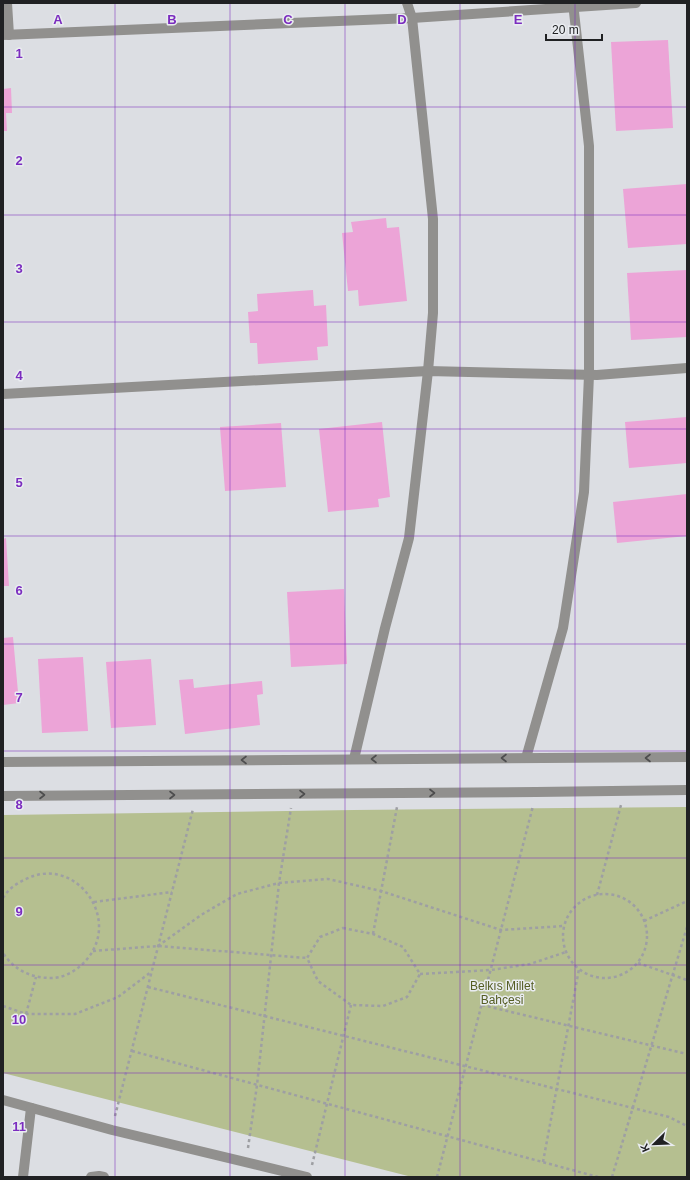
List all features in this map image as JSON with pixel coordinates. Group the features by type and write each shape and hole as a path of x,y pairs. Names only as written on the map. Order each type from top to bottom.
{"street":[{"path":"7,3 6,35 412,18 573,5 636,3"},
{"path":"354,759 385,628 409,538 428,371 432,314 433,219 412,18 407,3"},
{"path":"526,758 563,628 584,492 589,375 589,146 573,5"},
{"path":"3,394 428,371 589,375 687,368"},
{"path":"3,762 687,757"},
{"path":"3,796 687,790"},
{"path":"3,1100 112,1130 246,1162 309,1173"},
{"path":"23,1177 31,1108"},
{"path":"91,1177 104,1177"}],"path":[{"path":"597,895 625,791"},
{"path":"437,1177 536,792"},
{"path":"373,934 399,793"},
{"path":"246,1162 257,1085 279,883 294,794"},
{"path":"112,1130 196,795"},
{"path":"3,897 16,883 33,875 50,873 68,878 83,888 94,902 99,919 99,936 93,951 83,964 69,974 53,978 36,977 21,971 8,960 3,953"},
{"path":"158,946 200,915 237,894 279,883 328,879 381,891 501,930 564,926"},
{"path":"94,902 172,892"},
{"path":"597,895 615,895 628,901 638,910 644,921 647,936 645,950 638,963 627,973 613,978 599,978 585,974 574,965 566,952 563,939 564,926 569,914 578,904 589,897 597,895"},
{"path":"644,921 687,901"},
{"path":"612,1177 687,927"},
{"path":"307,958 320,937 343,928 373,934 403,947 420,974"},
{"path":"93,951 158,946 307,958"},
{"path":"420,974 491,970 530,964 566,952"},
{"path":"307,958 318,981 350,1005 383,1006 407,997 420,974"},
{"path":"638,963 687,980"},
{"path":"543,1162 579,969"},
{"path":"3,1006 26,1014 75,1014 118,997 152,972"},
{"path":"26,1014 36,977"},
{"path":"148,987 669,1117 687,1126"},
{"path":"309,1173 350,1005"},
{"path":"482,1005 687,1054"},
{"path":"132,1051 598,1177"}],"green space":[{"name":"Belkıs Millet Bahçesi","path":"687,807 687,1177 412,1177 3,1073 3,815"}],"building":[{"path":"668,40 673,128 616,131 611,42"},
{"path":"11,88 12,113 6,113 7,131 3,131 3,89"},
{"path":"687,184 687,244 628,248 623,189"},
{"path":"386,218 387,228 399,227 407,301 359,306 358,290 348,291 342,233 353,232 351,222"},
{"path":"687,270 687,337 631,340 627,273"},
{"path":"313,290 314,306 326,305 328,346 317,347 318,360 258,364 257,343 250,343 248,312 258,311 257,294"},
{"path":"687,417 687,463 629,468 625,422"},
{"path":"382,422 390,497 378,499 379,507 328,512 319,429"},
{"path":"281,423 286,487 225,491 220,427"},
{"path":"687,494 687,536 617,543 613,502"},
{"path":"6,538 9,586 3,586 3,539"},
{"path":"344,589 347,664 291,667 287,592"},
{"path":"13,637 19,703 3,705 3,638"},
{"path":"83,657 88,731 42,733 38,659"},
{"path":"151,659 156,725 111,728 106,662"},
{"path":"193,679 194,688 262,681 263,694 257,695 260,725 185,734 179,680"}]}
